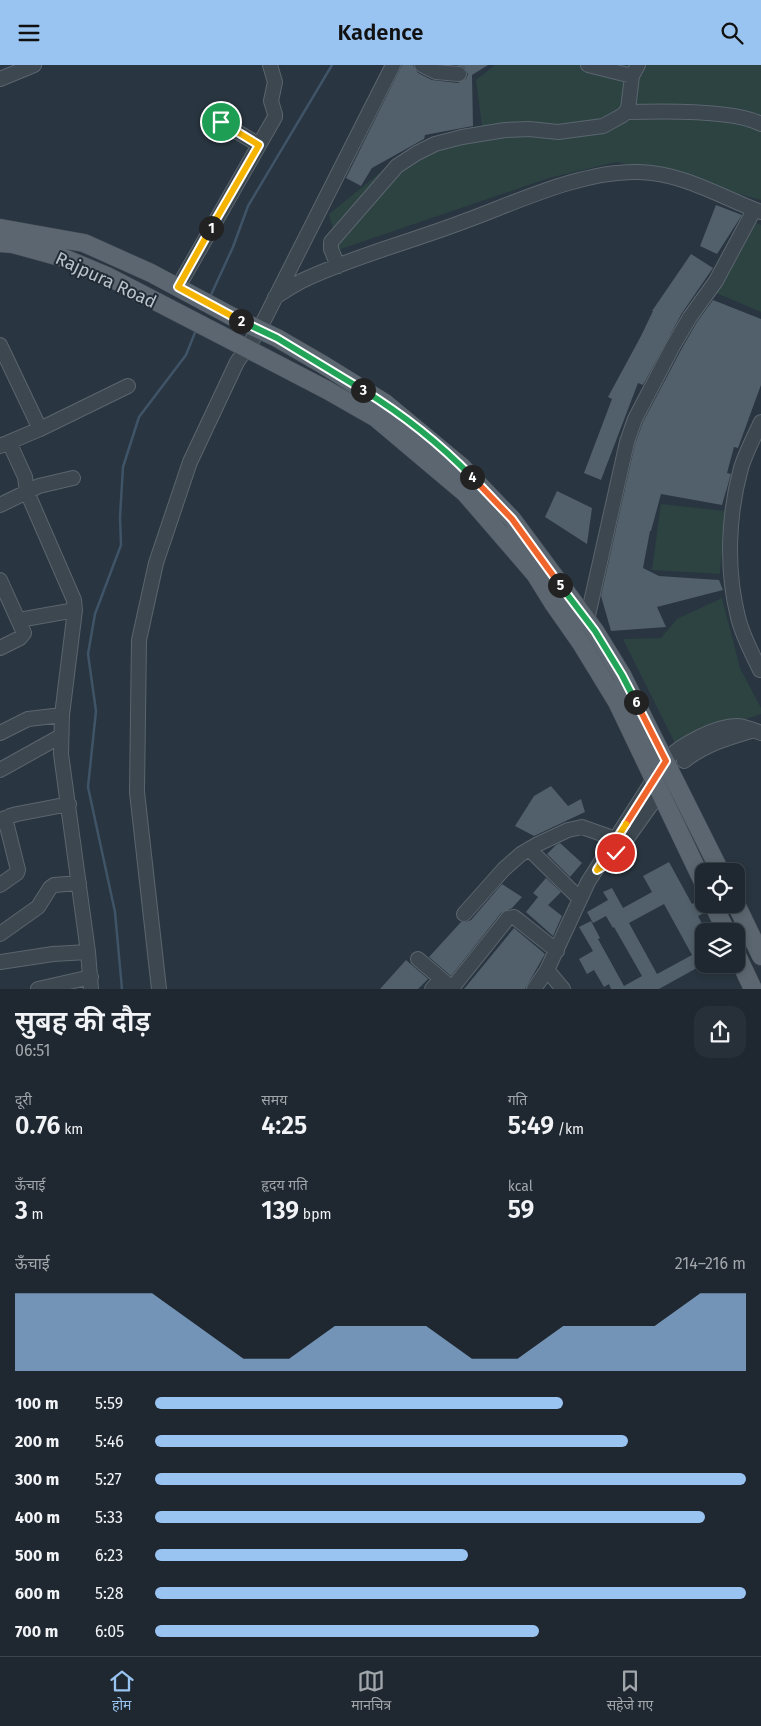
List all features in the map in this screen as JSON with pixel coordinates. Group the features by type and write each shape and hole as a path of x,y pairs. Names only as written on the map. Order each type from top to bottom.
{"main road":[{"name":"Rajpura Road","path":"0,228 84,243 184,290 322,364 385,403 462,467 512,519 586,620 622,675 716,863"},
{"name":"Rajpura Road","path":"0,243 13,244 64,258 107,277 327,390 376,418 465,493 535,574 581,643 617,702 695,866"},
{"path":"740,913 761,956"},
{"path":"745,972 753,989"}],"street":[{"path":"0,79 34,65"},
{"path":"184,290 275,113 271,101 275,82 270,65"},
{"path":"159,989 138,792 139,640 156,563 190,462 233,371 241,345 274,297 393,65"},
{"path":"422,65 436,72 459,74"},
{"path":"588,65 635,71 626,112"},
{"path":"338,266 331,249 331,242 336,234 356,214 397,166 418,153 444,142 505,130 529,129 558,132 603,126 626,112 673,111 724,115 750,119 761,124"},
{"path":"221,122 259,145"},
{"path":"274,297 306,279 338,266 465,221 556,186 610,173 642,172 689,181 757,211 716,281 690,317 635,419 627,442 586,620"},
{"path":"1,349 40,429"},
{"path":"38,989 91,983 61,735 75,610 72,593 27,492 24,477 4,444 40,429 128,386"},
{"path":"761,422 745,458 733,503 731,549 732,575 738,617 761,671"},
{"path":"0,505 39,487 72,477"},
{"path":"0,580 4,596 20,620 24,630 22,636 0,648"},
{"path":"20,620 75,610"},
{"path":"761,645 759,656 761,671"},
{"path":"0,733 28,719 62,715"},
{"path":"597,870 607,864 616,853 656,787 666,761 679,748 728,727 737,726 758,732"},
{"path":"684,761 691,755 716,743 758,732"},
{"path":"0,769 61,735"},
{"path":"534,989 547,970 588,882 616,839 656,787"},
{"path":"0,885 17,873 18,870 2,820 17,814 69,804"},
{"path":"464,915 504,869 529,849 576,828 589,829 616,839"},
{"path":"529,849 580,899"},
{"path":"0,934 38,907 54,885 79,883"},
{"path":"418,959 444,986 508,918 514,917 556,951"},
{"path":"0,962 53,954 88,952"},
{"path":"547,970 563,989"}],"green space":[{"path":"495,65 761,65 761,200 617,162 549,178 338,250 329,214 403,154 483,134 476,80"},
{"path":"746,218 761,225 761,312 714,292"},
{"path":"661,504 725,511 720,574 652,570"},
{"path":"722,598 740,668 761,708 761,714 675,743 623,639 661,638 677,619"}],"building":[{"path":"402,65 413,65 418,73 432,80 458,83 466,79 468,74 464,67 456,65 488,65 472,75 473,126 425,135 424,139 372,168 361,186 346,178"},
{"path":"716,205 742,215 717,254 700,246"},
{"path":"691,254 713,268 682,313 643,385 638,383 601,480 584,473 612,399 608,397 641,336 652,311"},
{"path":"713,300 761,319 761,385 738,448 734,447 727,473 731,474 722,505 661,494 650,531 643,568 659,576 719,580 723,590 657,607 666,627 611,631 601,596 635,444 643,422 681,350 697,322"},
{"path":"557,491 592,508 587,544 545,517"},
{"path":"551,786 568,806 581,799 585,812 534,836 515,826 534,796"},
{"path":"560,843 582,863 570,877 547,854"},
{"path":"669,862 692,904 695,902 695,913 704,913 698,916 702,923 695,923 695,969 659,989 611,989 609,984 604,987 594,970 587,974 579,959 593,951 579,927 591,921 600,938 598,939 624,986 642,976 606,916 593,923 587,912 608,900 603,892 612,888 623,908 652,892 643,876","holes":["664,904 692,955 657,974 629,923"]},
{"path":"546,878 561,892 548,905 562,916 553,936 526,912 538,897 533,893"},
{"path":"502,884 522,897 512,908 501,913 451,976 429,957 461,922 471,920"},
{"path":"514,928 545,954 525,989 464,989"},
{"path":"406,960 428,979 418,989 380,989"}],"waterway":[{"path":"210,297 233,247 248,206 332,65"},
{"path":"122,989 115,912 88,787 96,711 88,654 95,614 121,545 120,517 123,467 139,417 186,355 196,330"}],"route":[{"path":"221,122 259,145 178,287 277,338 385,403 462,467 512,519 595,631 622,675 666,761 597,870 607,864 616,853"}]}
